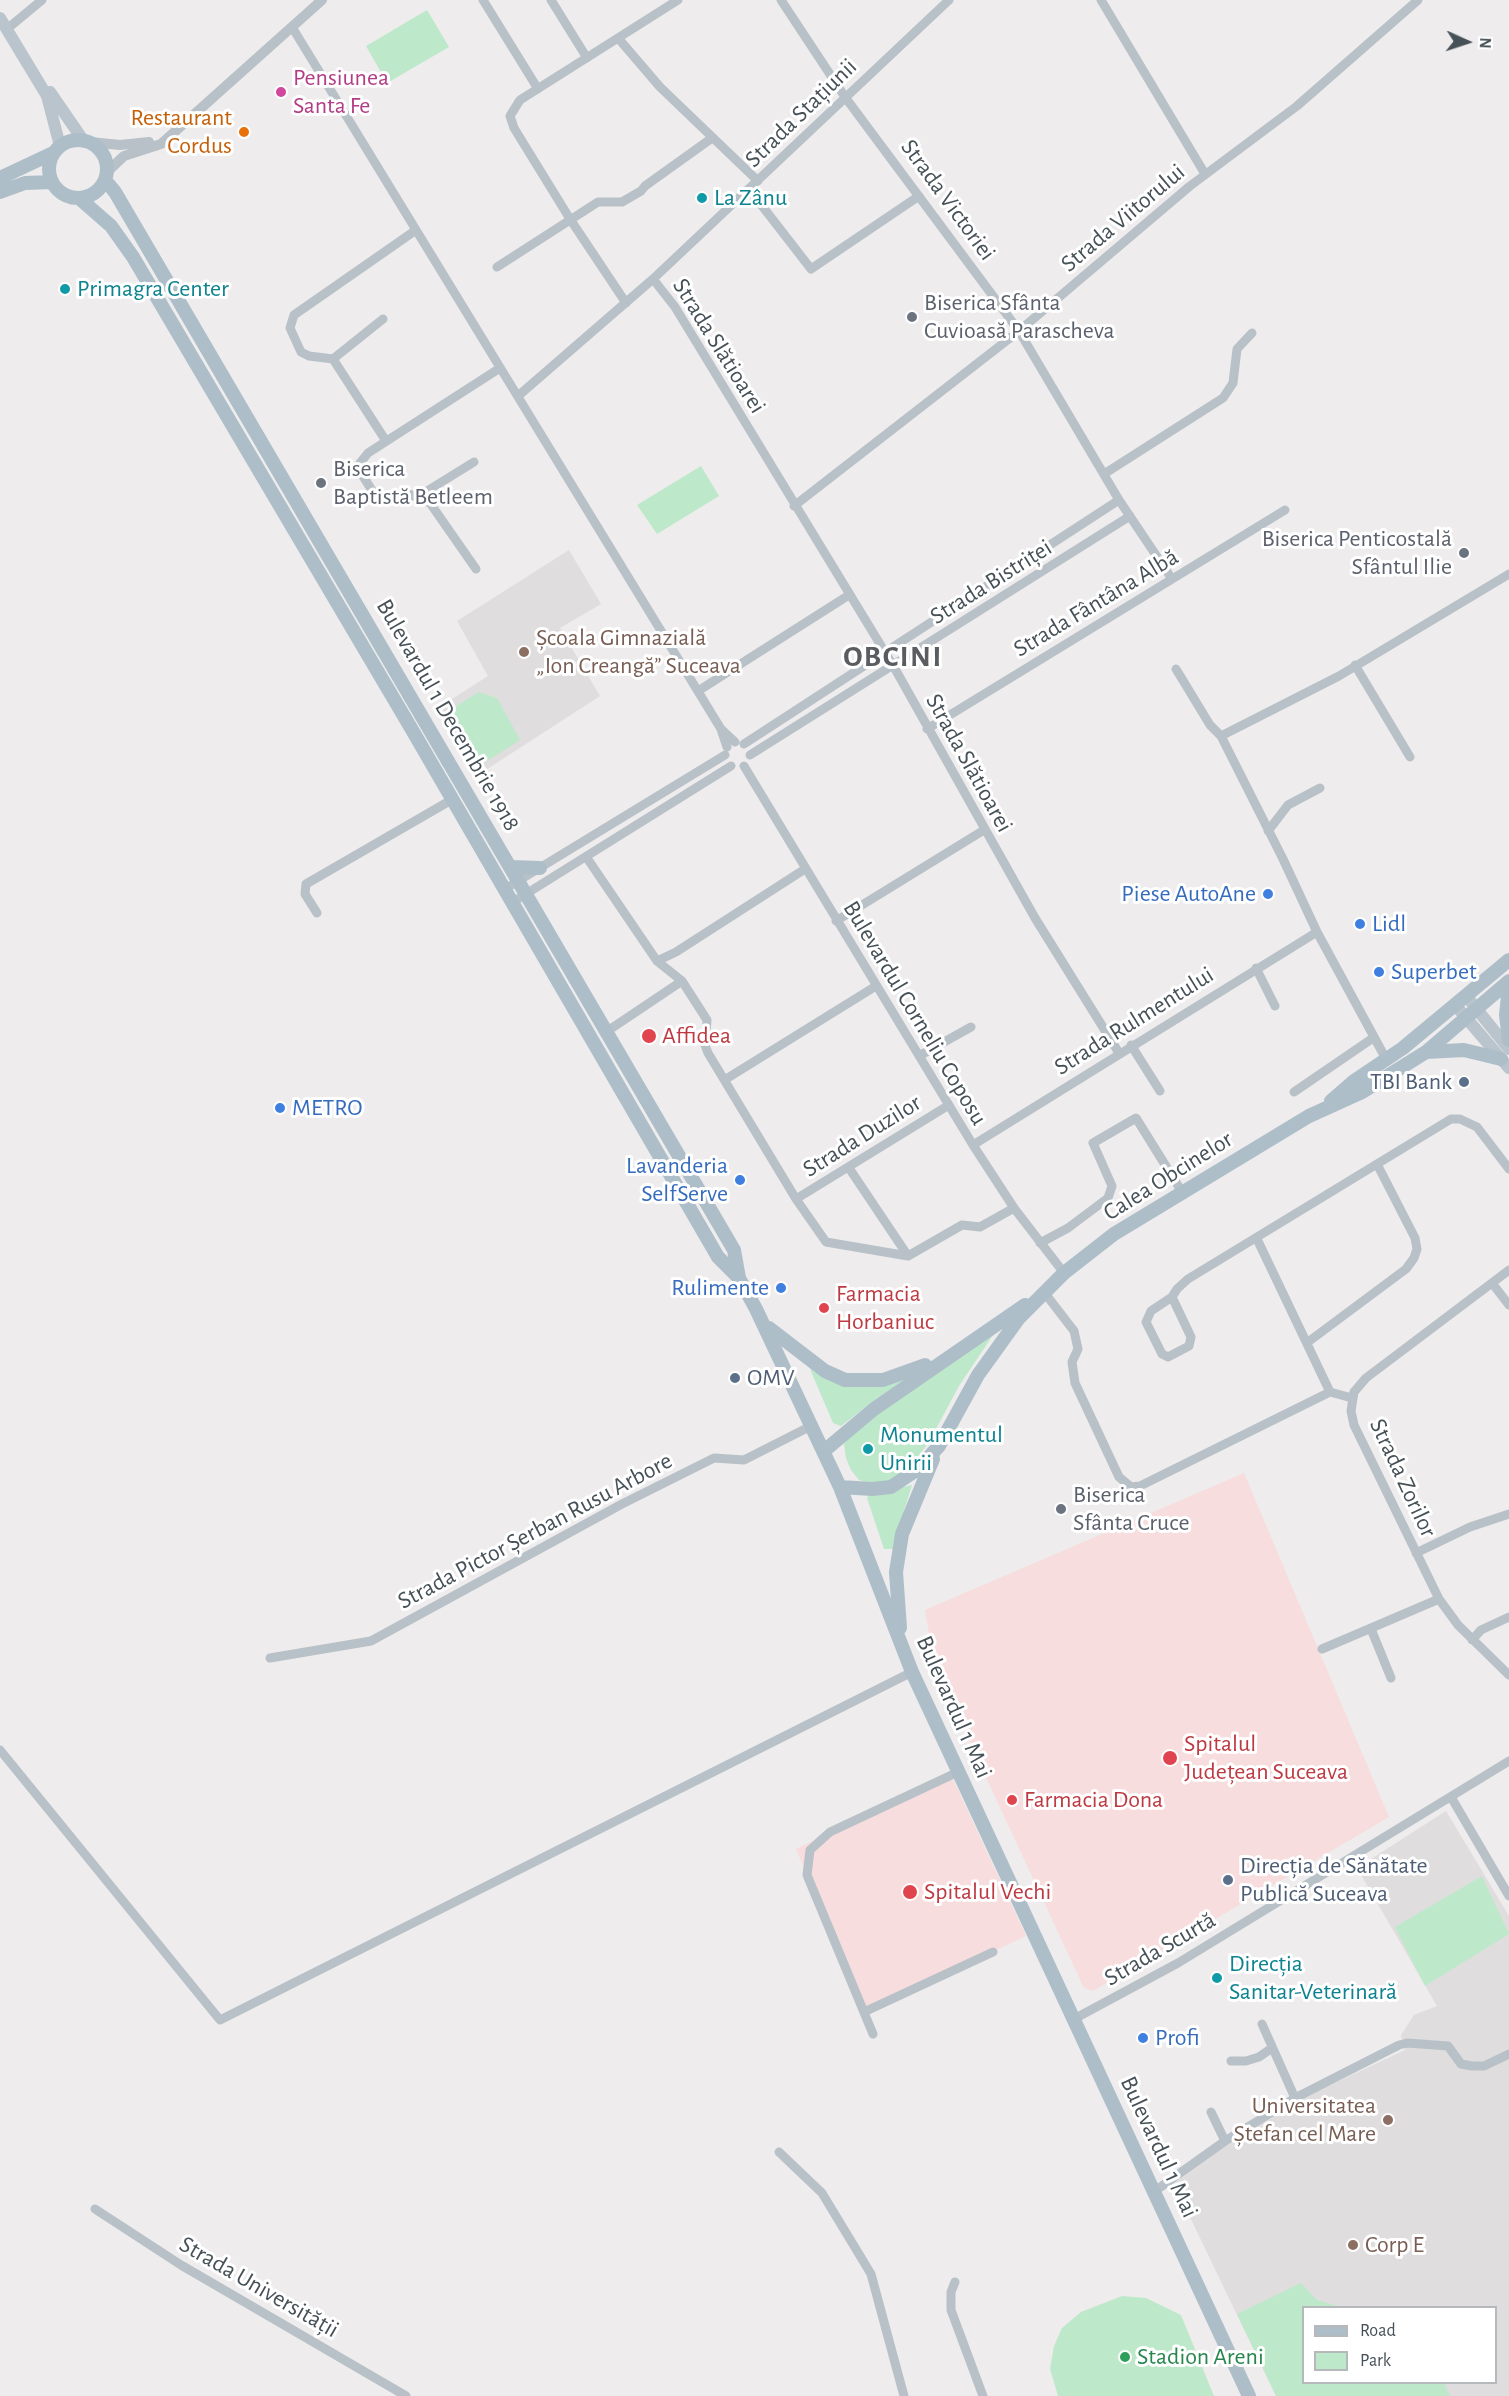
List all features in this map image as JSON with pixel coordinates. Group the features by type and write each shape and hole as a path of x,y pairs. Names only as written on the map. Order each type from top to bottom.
{"main road":[{"path":"3,23 41,84 54,115 57,149 50,162 52,182 63,193 79,198 95,192 106,176 104,155 87,141 52,93 41,84"},
{"path":"0,178 75,140 87,141"},
{"name":"Bulevardul 1 Decembrie 1918","path":"106,176 734,1250 739,1278"},
{"path":"0,192 25,183 52,182"},
{"name":"Bulevardul 1 Decembrie 1918","path":"79,198 111,226 133,257 453,799 718,1257 739,1278 765,1326"},
{"path":"511,867 540,868"},
{"name":"Calea Obcinelor","path":"1322,1108 1354,1081 1462,1001 1509,960"},
{"name":"Calea Obcinelor","path":"840,1487 881,1489 900,1483 918,1470 939,1446 997,1347 1044,1292 1064,1273 1114,1234 1322,1108 1362,1092 1426,1052 1509,981"},
{"path":"1509,986 1506,1015 1509,1040"},
{"path":"1462,1001 1506,1059"},
{"path":"1426,1052 1464,1050 1506,1059"},
{"name":"Calea Obcinelor","path":"824,1451 874,1409 1044,1292"},
{"path":"765,1326 825,1371 845,1380 883,1380 947,1357"},
{"name":"Bulevardul 1 Mai","path":"765,1326 840,1487 912,1672 1249,2396"},
{"path":"902,1647 897,1598 898,1552 912,1506 939,1446"}],"street":[{"path":"3,23 42,0"},
{"path":"106,176 124,156 162,144 322,0"},
{"path":"483,0 538,89"},
{"path":"551,0 587,58"},
{"path":"626,303 570,219 514,128 510,116 515,105 538,89 678,0"},
{"name":"Strada Victoriei","path":"781,0 845,96 1019,331 1119,500 1172,579"},
{"name":"Strada Stațiunii","path":"518,396 653,279 949,0"},
{"path":"1101,0 1205,174"},
{"name":"Strada Viitorului","path":"794,506 1019,331 1205,174 1297,106 1418,0"},
{"path":"292,27 721,729 733,747 750,755 744,766 731,766 587,858 513,902"},
{"path":"618,38 660,87 758,181"},
{"path":"87,141 136,145 172,134"},
{"path":"497,267 598,202 622,202 632,197 712,138"},
{"path":"749,189 811,269 919,196"},
{"path":"383,319 333,358 309,356 301,352 291,335 290,328 294,315 416,230"},
{"name":"Strada Slătioarei","path":"653,279 675,307 894,667 984,830 1070,976 1119,1053"},
{"path":"1104,474 1223,398 1233,383 1237,349 1252,333"},
{"path":"333,358 386,441"},
{"path":"476,569 438,511 419,496 409,494 385,498 371,491 359,470 360,463 368,453 500,368"},
{"path":"419,496 474,462"},
{"name":"Strada Bistriței","path":"505,889 884,653 1119,500"},
{"name":"Strada Fântâna Albă","path":"927,729 1285,510"},
{"name":"Strada Bistriței","path":"750,755 894,667 1130,516"},
{"path":"1221,736 1355,665 1509,574"},
{"path":"698,691 849,595"},
{"path":"1355,665 1410,757"},
{"path":"1176,669 1210,725 1221,736 1317,932 1386,1059"},
{"path":"731,766 733,747"},
{"name":"Bulevardul Corneliu Coposu","path":"744,766 973,1145 1014,1208 1064,1273"},
{"path":"1268,831 1288,805 1320,788"},
{"path":"317,913 305,894 306,884 453,799"},
{"path":"836,921 984,830"},
{"path":"587,858 657,961 682,981 707,1020 705,1045 796,1199 826,1242 908,1256 962,1225 980,1227 1014,1208"},
{"path":"657,961 676,952 805,869"},
{"name":"Strada Rulmentului","path":"973,1145 1131,1045 1317,932"},
{"path":"1256,968 1275,1006"},
{"path":"606,1032 682,981"},
{"path":"726,1079 876,986"},
{"path":"919,1056 971,1027"},
{"path":"1294,1092 1373,1038"},
{"path":"1131,1045 1160,1091"},
{"name":"Strada Duzilor","path":"796,1199 949,1105"},
{"path":"1040,1243 1068,1228 1108,1197 1112,1186 1093,1143 1136,1118 1182,1192"},
{"path":"1172,1297 1191,1336 1189,1346 1173,1356 1162,1354 1146,1322 1151,1311 1172,1297 1177,1289 1188,1280 1451,1119 1460,1119 1477,1127 1509,1169"},
{"path":"1308,1342 1406,1269 1414,1258 1417,1249 1415,1238 1377,1164"},
{"path":"849,1168 908,1256"},
{"path":"1257,1239 1330,1392"},
{"name":"Strada Zorilor","path":"1509,1269 1366,1378 1352,1398 1354,1425 1439,1599 1472,1640 1509,1675"},
{"path":"1492,1283 1509,1305"},
{"path":"1044,1292 1074,1330 1078,1350 1072,1362 1075,1383 1119,1478 1131,1486 1140,1485 1330,1392 1352,1398"},
{"name":"Strada Pictor Șerban Rusu Arbore","path":"270,1658 371,1641 622,1504 714,1458 744,1460 813,1425"},
{"path":"1416,1553 1494,1517 1509,1514"},
{"path":"1322,1649 1439,1599"},
{"path":"1472,1640 1480,1630 1509,1617"},
{"path":"1371,1629 1391,1678"},
{"path":"0,1750 220,2020 912,1672"},
{"name":"Strada Scurtă","path":"1074,2019 1178,1963 1509,1761"},
{"path":"873,2034 807,1875 810,1850 830,1832 958,1772"},
{"path":"1451,1797 1509,1896"},
{"path":"864,2012 993,1952"},
{"path":"1262,2024 1295,2098"},
{"path":"1155,2191 1225,2141 1295,2098 1407,2043 1448,2046 1461,2064 1472,2066 1484,2066 1509,2054"},
{"path":"1231,2061 1246,2061 1260,2057 1272,2048"},
{"path":"1211,2112 1225,2141"},
{"path":"779,2152 822,2193 871,2274 904,2396"},
{"name":"Strada Universității","path":"95,2209 181,2265 406,2396"},
{"path":"955,2282 951,2292 951,2310 983,2396"}],"shaded area":[{"name":"Școala Gimnazială „Ion Creangă” Suceava","path":"569,550 601,604 560,628 600,696 478,775 438,708 488,676 457,621"},
{"name":"Spitalul Județean Suceava","path":"1244,1473 1389,1817 1093,1991 1084,1988 949,1698 931,1645 925,1610"},
{"name":"Spitalul Vechi","path":"951,1775 1026,1936 864,2012 796,1849"},
{"name":"Universitatea Ștefan cel Mare","path":"1446,1811 1509,1916 1509,2396 1276,2396 1174,2184 1226,2145 1309,2095 1405,2050 1401,2035 1414,2015 1437,2006 1357,1868"}],"green space":[{"path":"427,10 449,47 387,83 366,46"},
{"path":"701,466 719,496 657,534 637,505"},
{"path":"479,692 497,698 520,740 479,766 448,711"},
{"path":"997,1329 959,1386 930,1440 907,1473 890,1482 873,1484 859,1480 851,1470 846,1458 844,1444 851,1433"},
{"path":"810,1369 824,1377 913,1375 876,1399 841,1426 833,1423"},
{"path":"912,1485 902,1517 899,1549 884,1549 867,1498 869,1495"},
{"path":"1482,1876 1509,1934 1425,1986 1395,1927"},
{"path":"1301,2283 1317,2300 1338,2306 1302,2306 1302,2384 1444,2384 1450,2396 1276,2396 1237,2314"},
{"name":"Stadion Areni","path":"1122,2296 1146,2298 1181,2315 1214,2396 1058,2396 1050,2369 1054,2346 1062,2328 1081,2312"}],"place":[{"name":"Pensiunea Santa Fe","path":"281,92"},
{"name":"Restaurant Cordus","path":"244,132"},
{"name":"La Zânu","path":"702,198"},
{"name":"Primagra Center","path":"65,289"},
{"name":"Biserica Sfânta Cuvioasă Parascheva","path":"912,317"},
{"name":"Biserica Baptistă Betleem","path":"321,483"},
{"name":"Biserica Penticostală Sfântul Ilie","path":"1464,553"},
{"name":"Școala Gimnazială „Ion Creangă” Suceava","path":"524,652"},
{"name":"Piese AutoAne","path":"1268,894"},
{"name":"Lidl","path":"1360,924"},
{"name":"Superbet","path":"1379,972"},
{"name":"Affidea","path":"649,1036"},
{"name":"TBI Bank","path":"1464,1082"},
{"name":"METRO","path":"280,1108"},
{"name":"Lavanderia SelfServe","path":"740,1180"},
{"name":"Rulimente","path":"781,1288"},
{"name":"Farmacia Horbaniuc","path":"824,1308"},
{"name":"OMV","path":"735,1378"},
{"name":"Monumentul Unirii","path":"868,1449"},
{"name":"Biserica Sfânta Cruce","path":"1061,1509"},
{"name":"Spitalul Județean Suceava","path":"1170,1758"},
{"name":"Farmacia Dona","path":"1012,1800"},
{"name":"Direcția de Sănătate Publică Suceava","path":"1228,1880"},
{"name":"Spitalul Vechi","path":"910,1892"},
{"name":"Direcția Sanitar-Veterinară","path":"1217,1978"},
{"name":"Profi","path":"1143,2038"},
{"name":"Universitatea Ștefan cel Mare","path":"1388,2120"},
{"name":"Corp E","path":"1353,2245"},
{"name":"Stadion Areni","path":"1125,2357"}],"district":[{"name":"OBCINI","path":"893,657"}]}
